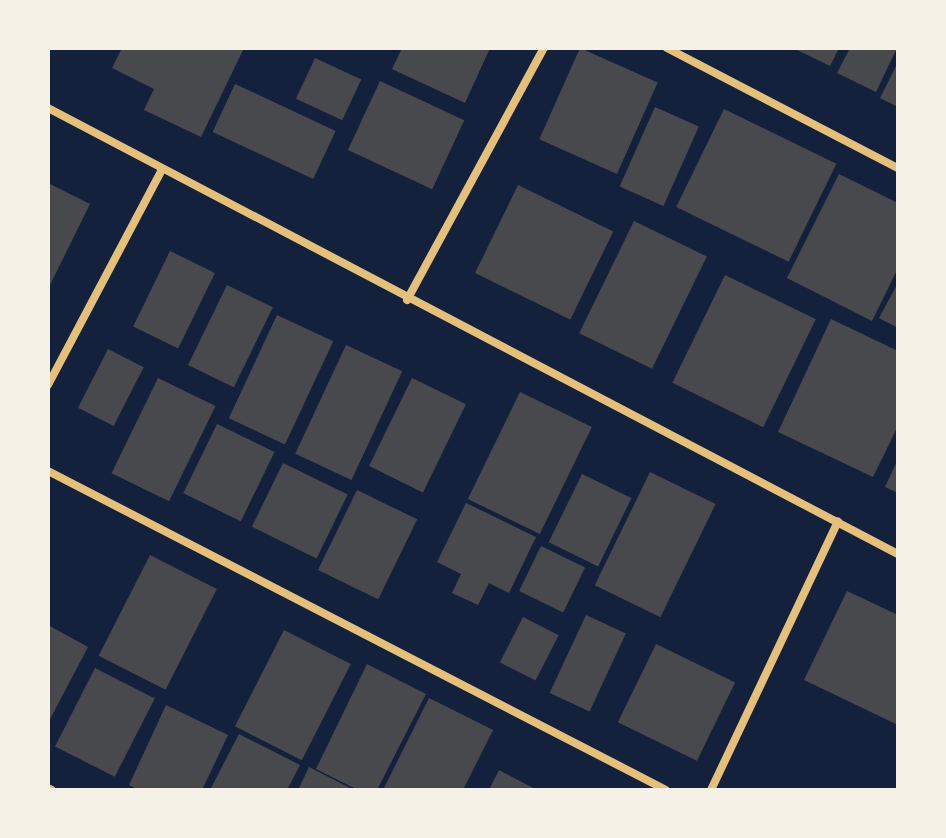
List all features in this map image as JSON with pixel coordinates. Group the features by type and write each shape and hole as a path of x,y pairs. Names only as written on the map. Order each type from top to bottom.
{"street":[{"path":"407,300 544,48"},
{"path":"667,48 898,168"},
{"path":"48,108 407,300 898,554"},
{"path":"48,385 162,170"},
{"path":"48,471 666,790"},
{"path":"711,790 838,521"}],"building":[{"path":"122,48 244,48 201,137 144,110 154,89 112,68"},
{"path":"402,48 490,48 465,103 392,69"},
{"path":"580,48 658,83 617,174 539,139"},
{"path":"793,48 839,48 830,66"},
{"path":"850,48 897,48 876,92 837,73"},
{"path":"315,58 361,80 342,120 296,99"},
{"path":"898,62 898,107 880,98"},
{"path":"380,81 464,120 432,189 348,150"},
{"path":"235,84 336,131 313,179 213,132"},
{"path":"655,107 699,127 663,206 620,186"},
{"path":"724,109 836,164 789,262 676,207"},
{"path":"839,174 898,203 898,268 872,321 787,278"},
{"path":"48,183 90,204 48,289"},
{"path":"518,185 613,231 570,320 475,273"},
{"path":"634,221 707,257 652,369 579,333"},
{"path":"170,251 215,273 178,348 133,326"},
{"path":"725,275 816,319 763,427 672,383"},
{"path":"898,283 898,328 879,318"},
{"path":"227,285 273,307 234,387 188,365"},
{"path":"277,315 333,341 285,445 229,418"},
{"path":"831,319 898,351 898,426 873,477 778,432"},
{"path":"346,345 402,371 351,480 295,454"},
{"path":"108,349 144,367 114,426 78,408"},
{"path":"158,378 216,406 169,501 112,473"},
{"path":"412,378 466,404 423,492 369,466"},
{"path":"520,392 592,427 540,534 468,499"},
{"path":"217,424 275,452 241,521 183,493"},
{"path":"898,459 898,493 885,487"},
{"path":"283,463 348,495 317,558 252,527"},
{"path":"650,472 716,504 660,617 595,585"},
{"path":"582,474 631,498 598,566 549,542"},
{"path":"357,490 417,519 378,599 318,570"},
{"path":"466,503 536,537 509,593 489,583 478,605 452,593 461,574 437,562"},
{"path":"541,546 585,567 563,612 519,591"},
{"path":"150,555 217,589 166,690 99,656"},
{"path":"847,591 898,615 898,725 804,680"},
{"path":"586,615 626,634 590,712 550,693"},
{"path":"523,617 559,635 535,681 500,662"},
{"path":"48,625 88,647 48,723"},
{"path":"284,630 351,664 302,760 235,726"},
{"path":"656,644 735,683 697,761 618,722"},
{"path":"367,664 426,694 377,790 358,790 316,769"},
{"path":"95,668 155,698 115,777 55,746"},
{"path":"429,698 493,730 463,790 383,790"},
{"path":"166,705 228,735 202,790 139,790 129,785"},
{"path":"239,734 300,765 287,790 210,790"},
{"path":"309,767 354,790 298,790"},
{"path":"499,770 537,790 489,790"}]}
